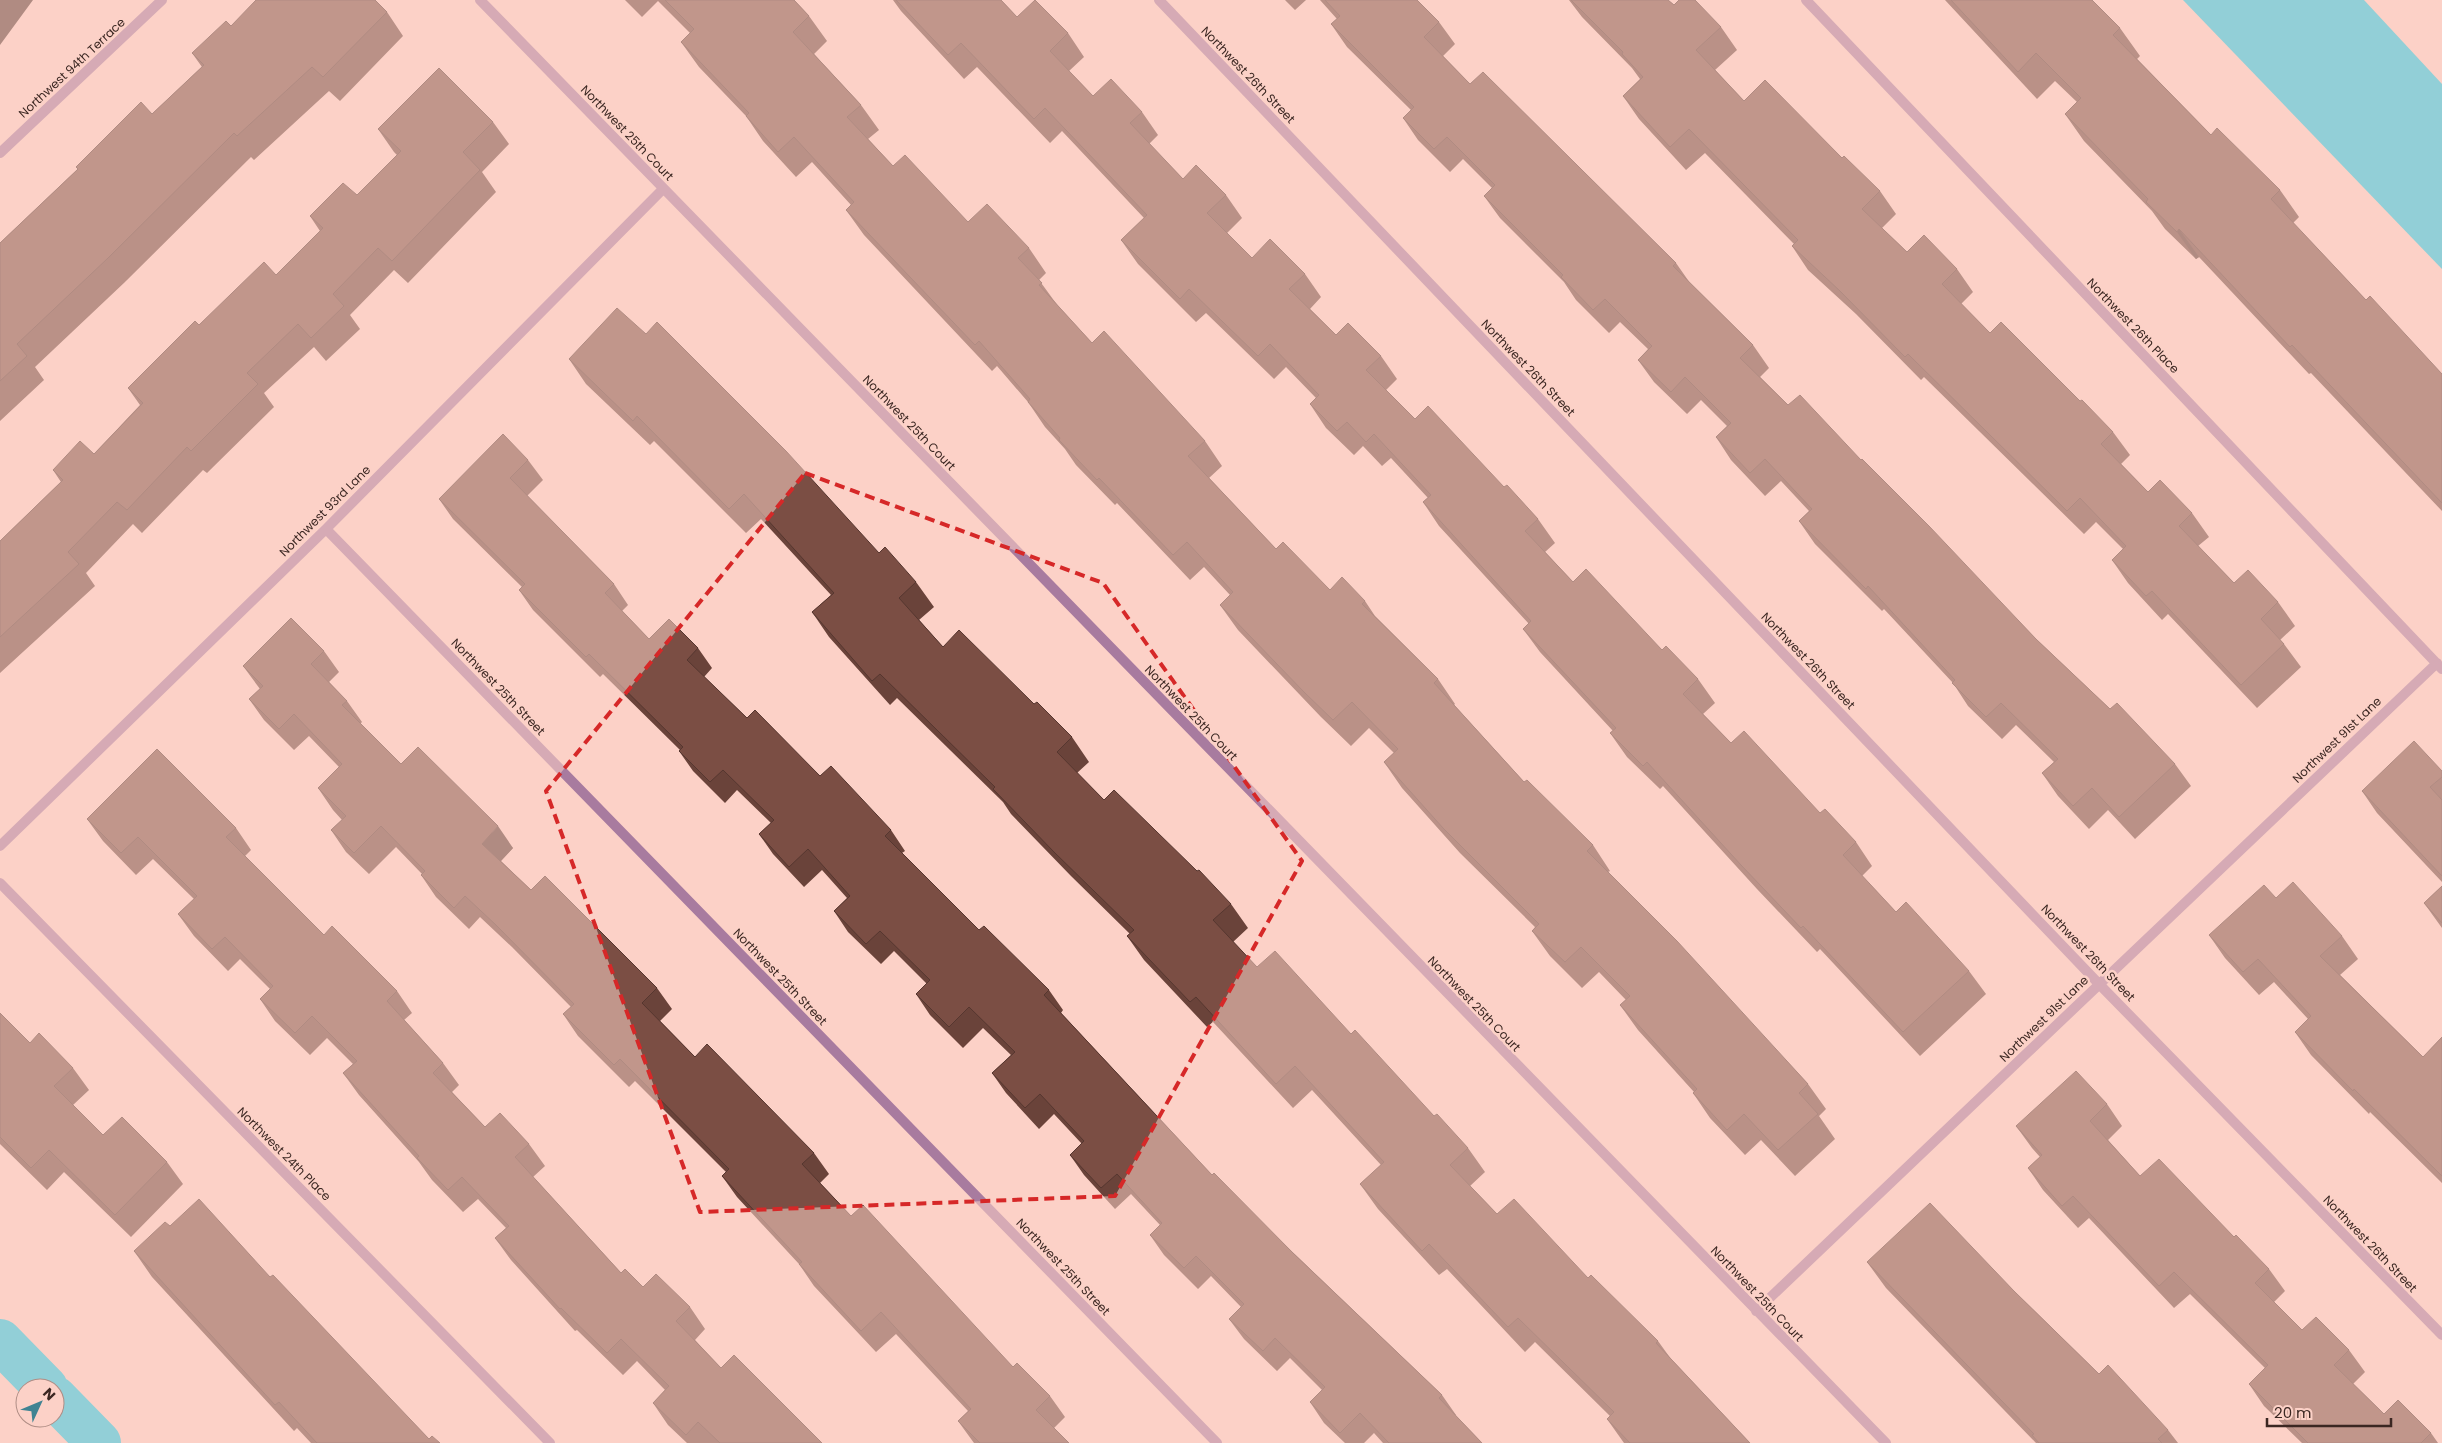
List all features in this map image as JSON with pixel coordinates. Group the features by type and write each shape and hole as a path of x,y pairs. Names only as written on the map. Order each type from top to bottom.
{"street":[{"name":"Northwest 94th Terrace","path":"0,153 162,0"},
{"name":"Northwest 25th Court","path":"480,0 1886,1443"},
{"name":"Northwest 26th Street","path":"1159,0 2099,984 2442,1336"},
{"name":"Northwest 26th Place","path":"1806,0 2439,666"},
{"name":"Northwest 93rd Lane","path":"0,846 326,529 663,189"},
{"name":"Northwest 25th Street","path":"326,529 1217,1443"},
{"name":"Northwest 91st Lane","path":"1756,1311 2099,984 2439,666"},
{"name":"Northwest 24th Place","path":"0,883 550,1443"}],"highlighted area":[{"path":"805,473 1103,583 1302,861 1115,1196 700,1212 546,791"}],"water":[{"path":"2183,0 2364,0 2442,84 2442,269"}],"building":[{"path":"256,0 375,0 387,12 323,77 312,67 237,136 234,133 108,258 17,344 27,356 0,381 0,243 78,169 76,167 141,102 152,114 204,65 192,53 226,21 231,26"},
{"path":"665,0 794,0 809,16 793,32 861,105 847,117 893,166 905,155 968,222 987,204 1029,248 1018,258 1042,283 1039,285 1092,343 1104,331 1205,441 1188,456 1276,549 1283,542 1330,590 1342,577 1365,601 1362,604 1438,679 1434,683 1524,782 1527,780 1593,845 1587,851 1677,941 1808,1084 1799,1093 1818,1114 1778,1150 1744,1114 1727,1130 1693,1093 1697,1089 1620,1005 1630,996 1581,947 1565,962 1532,931 1539,924 1443,828 1384,762 1398,749 1352,702 1333,720 1220,605 1233,592 1187,542 1173,555 1099,478 1097,480 1059,440 1060,438 1028,402 1030,399 979,341 975,345 846,210 854,202 794,137 778,152 746,116 749,113 681,42 694,29"},
{"path":"896,0 1001,0 1017,17 1035,0 1068,33 1050,51 1093,96 1111,79 1142,112 1130,123 1183,179 1196,165 1226,195 1207,213 1252,258 1270,239 1305,274 1289,289 1336,335 1348,323 1381,356 1366,370 1415,419 1428,406 1504,487 1507,485 1538,519 1525,531 1573,582 1586,569 1662,650 1666,646 1698,679 1683,694 1731,743 1744,731 1820,813 1825,809 1856,842 1843,855 1896,912 1906,902 1969,971 1903,1032 1803,926 1801,928 1741,865 1647,762 1643,766 1610,733 1616,728 1523,629 1531,621 1423,502 1431,495 1374,434 1366,442 1347,422 1337,431 1310,404 1319,395 1270,344 1258,356 1189,289 1180,299 1121,240 1147,215 1045,108 1034,119 961,43 948,55"},
{"path":"1325,0 1417,0 1439,22 1424,37 1470,84 1483,72 1676,263 1673,266 1753,345 1740,358 1788,405 1800,395 1861,460 1929,526 2036,639 2110,709 2117,703 2175,764 2119,817 2092,788 2073,806 2042,773 2058,759 2001,703 1986,717 1952,683 1955,680 1868,586 1866,589 1799,521 1812,509 1765,459 1750,473 1716,437 1731,423 1685,377 1671,392 1638,360 1652,346 1605,299 1593,310 1561,277 1563,275 1484,196 1495,185 1447,137 1434,149 1403,118 1414,107 1331,24 1340,16"},
{"path":"1571,0 1668,0 1674,5 1679,0 1695,0 1721,27 1696,50 1744,101 1765,80 1842,158 1844,156 1880,191 1862,209 1907,252 1924,235 1957,269 1942,284 1990,333 2001,322 2080,401 2082,400 2113,432 2101,444 2148,492 2160,480 2192,513 2179,526 2234,583 2248,570 2278,602 2261,619 2284,644 2241,685 2152,591 2146,596 2112,560 2126,546 2080,498 2067,511 1908,354 1905,357 1840,291 1792,246 1798,240 1689,129 1670,147 1623,96 1643,77 1622,54 1623,52"},
{"path":"1951,0 2092,0 2120,28 2113,35 2211,135 2217,128 2280,190 2271,199 2366,300 2370,296 2442,374 2442,503 2292,345 2290,347 2179,229 2177,232 2146,202 2148,199 2065,114 2081,98 2036,53 2018,72"},
{"path":"439,68 493,122 463,152 480,170 392,261 378,248 333,294 344,306 311,338 298,324 247,373 258,384 191,451 187,447 127,510 117,502 68,552 79,564 0,637 0,541 63,480 53,470 80,441 94,454 143,403 128,388 195,321 199,325 264,262 276,275 323,228 310,216 343,183 357,195 401,151 378,129"},
{"path":"617,308 646,334 657,322 786,451 879,553 885,547 916,582 899,598 943,647 959,630 1034,704 1037,702 1072,737 1057,752 1104,800 1114,790 1197,871 1199,870 1231,904 1213,920 1257,967 1275,951 1351,1034 1355,1030 1434,1116 1437,1114 1468,1148 1450,1165 1497,1214 1514,1199 1588,1278 1591,1275 1658,1341 1656,1343 1750,1443 1630,1443 1607,1419 1614,1412 1518,1318 1508,1327 1429,1244 1422,1251 1360,1184 1384,1162 1295,1066 1276,1084 1196,997 1190,1002 1127,936 1134,930 1054,852 993,789 995,787 880,674 872,681 812,612 834,593 744,494 729,509 637,416 633,421 569,359"},
{"path":"503,434 528,460 510,478 614,584 605,593 649,639 669,619 698,648 687,660 747,718 755,710 820,776 831,766 891,830 885,836 979,930 984,926 1049,990 1044,995 1212,1175 1214,1173 1293,1253 1442,1395 1439,1398 1482,1443 1389,1443 1360,1413 1340,1433 1310,1402 1325,1387 1275,1338 1263,1351 1229,1319 1244,1304 1196,1256 1184,1268 1150,1235 1162,1223 1117,1174 1101,1188 1070,1155 1084,1141 1040,1094 1025,1108 992,1073 1015,1052 969,1007 949,1027 916,994 930,980 880,931 866,944 834,911 850,896 808,849 789,867 759,834 774,820 723,770 710,782 679,751 683,747 589,654 586,657 519,590 525,584 439,499"},
{"path":"291,618 324,651 311,664 347,701 342,705 401,764 418,747 498,826 482,844 531,890 545,876 657,988 642,1003 695,1057 707,1044 814,1153 802,1164 851,1216 863,1205 1013,1367 1017,1363 1050,1396 1036,1410 1069,1443 980,1443 958,1421 971,1409 881,1312 861,1331 799,1264 802,1262 722,1176 729,1169 620,1059 614,1065 563,1014 574,1004 496,925 465,896 454,908 421,875 425,871 381,826 354,853 331,830 346,816 318,788 342,764 294,714 279,729 249,699 263,686 243,666"},
{"path":"2414,741 2442,771 2442,777 2430,787 2442,800 2442,876 2362,791"},
{"path":"157,749 236,828 226,837 324,935 332,926 397,991 387,1001 443,1063 433,1073 485,1127 500,1113 529,1144 515,1157 621,1273 625,1269 643,1287 656,1274 690,1307 676,1321 721,1368 734,1355 822,1443 720,1443 698,1422 686,1435 653,1403 669,1386 621,1339 607,1353 560,1309 495,1238 509,1226 462,1177 448,1190 417,1158 419,1156 343,1073 357,1061 312,1016 295,1033 260,999 273,986 225,937 212,949 178,914 197,896 138,837 121,853 87,819"},
{"path":"2293,882 2342,936 2320,956 2423,1057 2442,1037 2442,1176 2354,1089 2353,1091 2295,1032 2311,1016 2258,959 2243,972 2209,935 2264,885 2276,898"},
{"path":"2442,886 2442,923 2424,903"},
{"path":"0,1013 30,1043 39,1033 73,1068 54,1086 103,1135 122,1117 167,1162 115,1215 49,1150 31,1168 0,1137"},
{"path":"2076,1071 2107,1104 2090,1121 2140,1176 2159,1159 2234,1237 2236,1235 2269,1269 2255,1283 2302,1330 2316,1317 2349,1350 2334,1365 2384,1414 2398,1400 2431,1433 2421,1443 2308,1443 2249,1384 2268,1365 2174,1272 2159,1286 2073,1196 2062,1206 2028,1168 2042,1155 2016,1126"},
{"path":"199,1199 270,1277 273,1275 429,1439 432,1436 440,1443 317,1443 279,1402 275,1405 134,1251 165,1222 170,1226"},
{"path":"1930,1203 2014,1291 2099,1374 2108,1365 2168,1430 2158,1439 2162,1443 2039,1443 2032,1435 2034,1434 1867,1262"}],"waterway":[{"path":"0,1341 36,1378"},
{"path":"65,1408 99,1443"}]}
